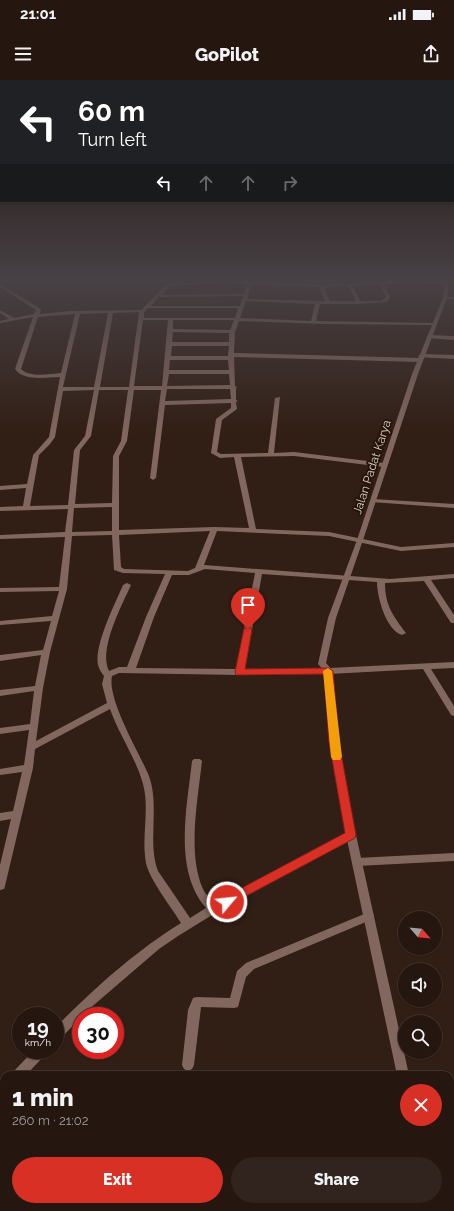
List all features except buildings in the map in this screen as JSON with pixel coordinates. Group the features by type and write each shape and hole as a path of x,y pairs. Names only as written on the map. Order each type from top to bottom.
{"street":[{"path":"31,331 18,369 24,374 31,376 64,375"},
{"path":"26,508 36,455 52,437 60,389 74,331"},
{"path":"0,886 3,864 18,814 28,768 39,688 46,652 63,589 77,450 88,436 107,331"},
{"path":"139,331 124,441 116,456 115,532 117,568 119,570 189,573 204,567 381,581 454,576"},
{"path":"153,478 170,331"},
{"path":"194,331 232,332 231,357 235,401 233,410 218,419 214,453 220,456 271,454 303,455 384,465"},
{"name":"Jalan Padat Karya","path":"402,1071 351,835 334,742 326,668 332,618 360,540 420,358 432,331"},
{"path":"429,337 454,338"},
{"path":"169,344 231,344"},
{"path":"168,358 420,358 454,356"},
{"path":"166,372 232,372"},
{"path":"60,389 234,387"},
{"path":"271,454 278,398"},
{"path":"162,403 235,401"},
{"path":"237,455 253,530"},
{"path":"0,488 29,486"},
{"path":"373,501 454,506"},
{"path":"0,509 115,504"},
{"path":"199,568 214,529"},
{"path":"0,537 69,533 214,529 329,534 400,549 454,545"},
{"path":"240,672 259,571"},
{"path":"131,669 150,616 170,572"},
{"path":"426,578 454,621"},
{"path":"381,581 381,596 384,606 402,633"},
{"path":"127,585 106,637 102,654 102,664 108,676 107,681 111,705 148,785 150,865 188,924"},
{"path":"0,590 63,589"},
{"path":"0,623 55,618"},
{"path":"0,658 46,652"},
{"path":"108,676 112,672 131,669 240,672 454,665"},
{"path":"425,666 454,713"},
{"path":"0,693 39,688"},
{"path":"32,747 111,705"},
{"path":"0,731 34,726"},
{"path":"197,762 190,838 192,864 199,891 213,909"},
{"path":"0,772 28,768"},
{"path":"0,817 18,814"},
{"path":"64,1027 84,1006 155,946 213,909 351,835"},
{"path":"357,862 454,857"},
{"path":"188,1065 194,1010 197,1002 234,1003 241,975 250,966 369,916"},
{"path":"22,1071 33,1059"}],"slow traffic":[{"path":"328,671 334,742 337,757"}],"route":[{"path":"227,902 351,835 334,742 329,671 240,672 248,629"}]}
